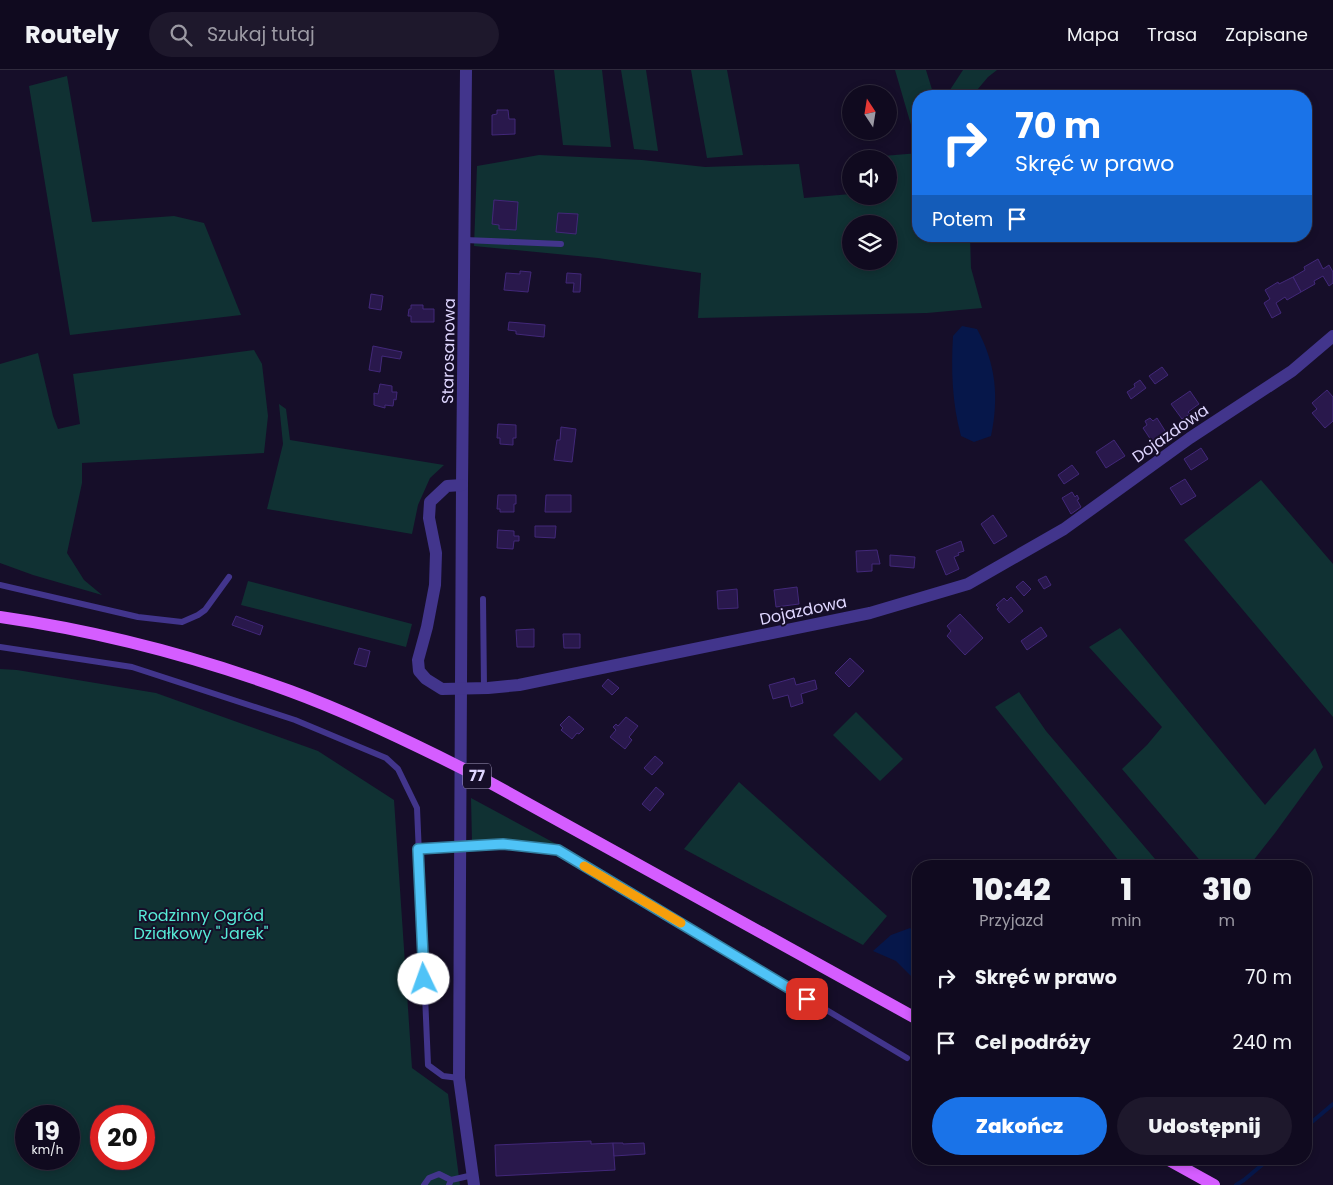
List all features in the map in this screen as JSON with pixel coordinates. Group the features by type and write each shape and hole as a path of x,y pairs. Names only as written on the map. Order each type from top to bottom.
{"main road":[{"name":"77","path":"0,617 90,633 159,650 289,691 349,715 419,746 487,781 912,1016"},
{"path":"1178,1165 1214,1185"}],"street":[{"name":"Starosanowa","path":"466,70 459,1078 473,1180"},
{"name":"Dojazdowa","path":"462,485 447,486 430,502 429,518 436,554 435,585 418,660 420,670 426,679 442,689 519,685 870,613 968,584 1064,529 1190,438 1292,371 1333,336"}],"lane":[{"path":"465,240 560,244"},
{"path":"0,585 138,616 182,622 205,610 229,578"},
{"path":"483,599 484,688"},
{"path":"0,647 132,666 295,720 386,758 398,769 417,808 428,1065 443,1076 459,1078"},
{"path":"418,849 503,844 558,850 907,1058"},
{"path":"424,1185 429,1178 440,1174 450,1183 473,1180"}],"green space":[{"path":"554,70 602,70 611,147 563,145"},
{"path":"621,70 646,70 658,151 634,149"},
{"path":"691,70 727,70 743,155 707,158"},
{"path":"895,70 926,70 932,90 912,90 912,128"},
{"path":"963,70 997,70 977,90 950,90"},
{"path":"67,76 92,222 174,216 204,223 241,315 70,335 29,86"},
{"path":"912,154 912,242 970,242 971,268 982,308 927,313 698,318 701,273 598,258 474,246 477,166 539,155 642,160 705,167 799,164 804,198 842,195 842,205 897,205 897,155"},
{"path":"254,350 262,364 268,416 264,453 82,463 82,483 67,553 84,580 102,595 33,575 0,563 0,364 38,353 53,416 58,429 80,424 73,374"},
{"path":"279,404 286,409 290,440 444,465 430,478 418,505 412,534 267,509 283,444"},
{"path":"1261,480 1333,564 1333,717 1184,540"},
{"path":"248,581 412,624 406,647 241,605"},
{"path":"1120,628 1265,805 1315,748 1323,767 1254,860 1200,860 1122,769 1147,745 1162,727 1089,647"},
{"name":"Rodzinny Ogród Działkowy \"Jarek\"","path":"0,669 17,670 156,693 318,751 394,800 412,1068 448,1094 460,1185 0,1185"},
{"path":"1019,692 1046,731 1156,860 1118,860 995,707"},
{"path":"856,712 903,759 880,781 833,735"},
{"path":"739,782 887,916 863,945 684,849"},
{"path":"471,798 560,846 505,840 472,842"}],"shaded area":[{"path":"962,326 977,329 988,355 994,381 995,408 991,436 974,442 961,436 954,399 952,374 953,336"},
{"path":"910,928 912,930 912,977 896,961 873,951 891,935"}],"building":[{"path":"497,110 508,110 509,119 515,119 515,134 492,135 492,115 497,114"},
{"path":"494,200 518,202 516,230 499,229 499,225 492,224"},
{"path":"558,213 578,214 576,234 556,232"},
{"path":"1318,259 1323,269 1329,265 1333,272 1333,283 1329,286 1323,276 1314,281 1315,284 1301,292 1293,277 1305,270 1304,267"},
{"path":"520,271 531,272 528,292 504,290 506,273 520,274"},
{"path":"567,273 581,274 580,292 573,292 574,283 566,283"},
{"path":"1293,277 1301,292 1287,300 1285,297 1276,303 1281,313 1272,318 1264,303 1270,299 1265,290 1278,282 1279,284"},
{"path":"371,294 383,296 381,310 369,308"},
{"path":"411,305 423,305 423,309 434,309 434,322 411,322 411,316 408,316"},
{"path":"509,322 545,325 544,337 516,334 516,331 508,330"},
{"path":"373,346 402,352 400,359 382,356 380,372 369,370"},
{"path":"1162,367 1168,375 1155,384 1149,376"},
{"path":"1140,380 1146,388 1131,399 1127,392 1135,387 1134,384"},
{"path":"380,384 392,386 392,392 397,392 393,406 385,405 385,408 374,405 374,393 378,394"},
{"path":"1327,390 1333,397 1333,421 1325,428 1312,413 1317,409 1312,403"},
{"path":"1190,391 1199,404 1188,412 1190,414 1182,419 1171,404"},
{"path":"1150,418 1153,421 1157,418 1167,434 1153,443 1143,428 1147,425 1145,421"},
{"path":"498,424 516,425 516,438 513,438 513,445 500,444 500,438 497,438"},
{"path":"561,427 576,429 572,462 554,460 557,440 560,440"},
{"path":"1114,440 1125,456 1106,468 1096,452"},
{"path":"1201,448 1208,459 1191,470 1184,459"},
{"path":"1072,465 1079,474 1064,484 1058,475"},
{"path":"1185,479 1196,496 1181,505 1170,488"},
{"path":"1072,492 1075,497 1077,495 1079,499 1077,500 1081,507 1071,514 1062,498"},
{"path":"498,495 516,495 514,512 500,512 500,509 497,509"},
{"path":"546,495 571,495 571,512 545,512"},
{"path":"993,515 1007,536 994,544 981,524"},
{"path":"535,526 556,526 555,538 535,537"},
{"path":"498,530 514,531 514,536 519,536 519,541 514,541 513,549 497,548"},
{"path":"961,541 964,551 954,557 959,569 946,575 936,551"},
{"path":"877,550 880,564 872,564 872,571 857,572 856,551"},
{"path":"890,555 915,557 914,568 890,566"},
{"path":"1046,576 1051,585 1044,589 1038,580"},
{"path":"1023,581 1031,589 1024,596 1016,587"},
{"path":"797,587 799,604 776,607 774,590"},
{"path":"737,589 738,608 718,609 717,591"},
{"path":"1011,597 1023,611 1009,623 997,609 999,608 996,605 1004,598 1007,601"},
{"path":"960,614 983,638 965,655 947,636 951,631 947,626"},
{"path":"236,616 263,626 260,635 232,625"},
{"path":"1041,627 1047,636 1027,650 1021,641"},
{"path":"534,629 534,647 517,647 516,630"},
{"path":"563,634 580,634 580,648 564,648"},
{"path":"359,648 370,651 366,667 354,664"},
{"path":"850,658 864,671 849,687 835,673"},
{"path":"794,678 796,685 815,680 817,689 801,694 803,703 791,707 788,695 773,699 769,685"},
{"path":"608,679 619,688 612,695 602,686"},
{"path":"569,716 584,729 572,739 561,730 563,728 560,725"},
{"path":"626,717 638,726 629,737 632,740 625,749 610,737 616,730 613,727 616,724 618,726"},
{"path":"655,756 663,763 652,775 644,768"},
{"path":"656,787 664,794 650,811 642,804"},
{"path":"591,1141 591,1144 613,1143 615,1170 496,1176 495,1145"},
{"path":"613,1143 644,1143 645,1154 614,1156"}],"waterway":[{"path":"1312,1122 1333,1104"},
{"path":"1236,1185 1262,1165"}],"slow traffic":[{"path":"584,866 681,923"}],"route":[{"path":"424,979 418,849 503,844 558,850 807,999"}]}
